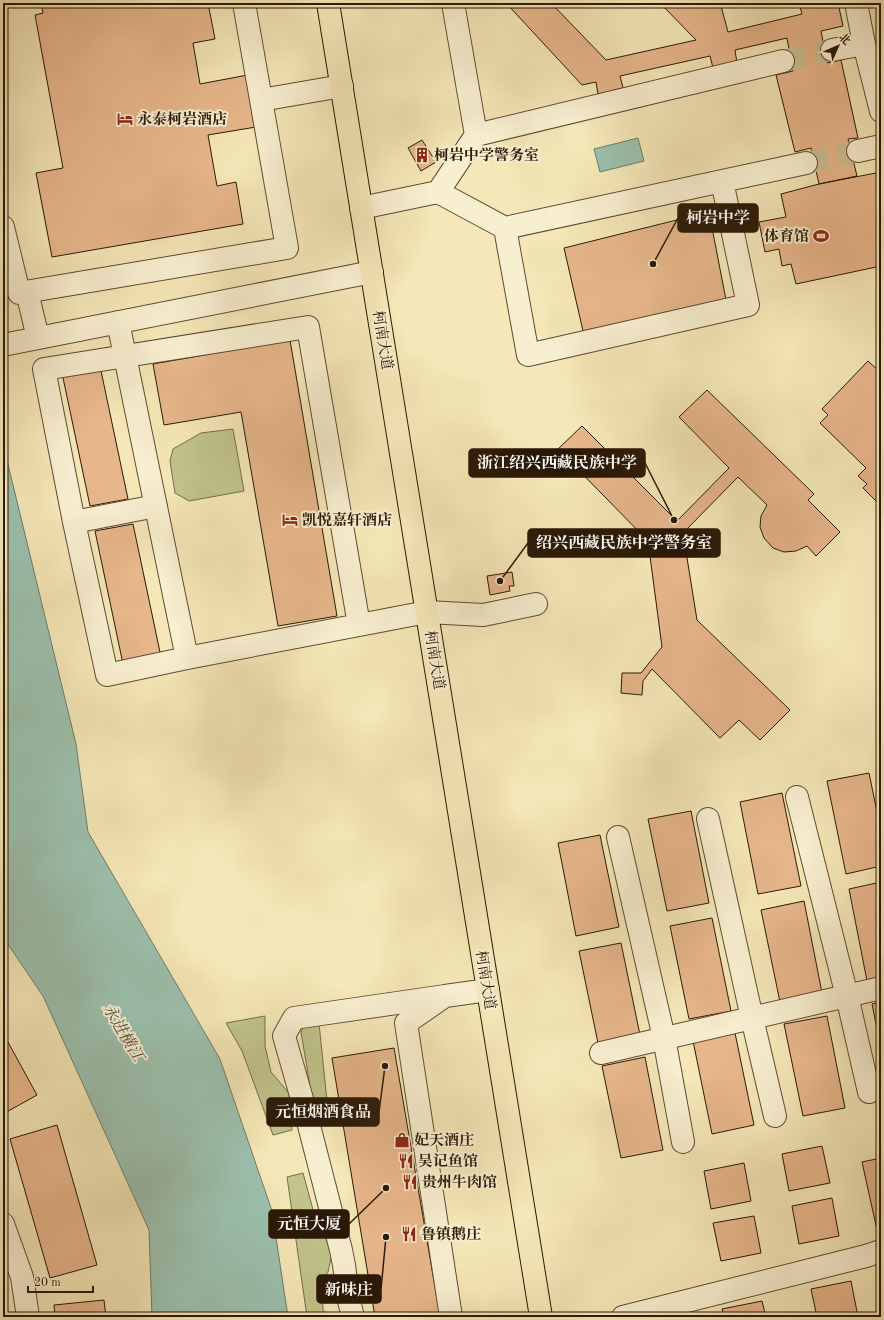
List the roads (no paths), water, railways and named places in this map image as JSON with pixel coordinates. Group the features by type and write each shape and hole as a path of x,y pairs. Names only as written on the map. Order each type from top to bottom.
{"main road":[{"name":"柯南大道","path":"328,3 541,1317"}],"street":[{"path":"3,227 19,293 287,248 244,3"},
{"path":"454,3 476,135"},
{"path":"856,3 864,44 881,111"},
{"path":"832,50 864,44"},
{"path":"438,192 476,135 783,61"},
{"path":"261,100 342,86"},
{"path":"858,151 881,146"},
{"path":"361,208 438,192 505,228 806,163"},
{"path":"505,228 528,354 748,305 722,181"},
{"path":"3,345 372,272"},
{"path":"27,292 38,338"},
{"path":"118,322 187,658"},
{"path":"359,625 308,328 44,369 74,522 107,675 187,658 427,612 483,615 536,604"},
{"path":"74,522 156,506"},
{"path":"797,797 847,996 869,1092"},
{"path":"708,819 775,1116"},
{"path":"618,837 664,1038 683,1142"},
{"path":"601,1053 881,988"},
{"path":"353,1317 348,1297 341,1250 304,1106 284,1036 294,1018 488,990"},
{"path":"445,996 406,1023 451,1317"},
{"path":"3,1224 22,1277 28,1317"},
{"path":"622,1317 881,1251"}],"water":[{"path":"638,138 644,161 600,172 594,149"},
{"name":"永进横江","path":"3,444 76,744 88,832 220,1059 272,1211 288,1317 152,1317 149,1230 43,996 3,937"}],"tunnel":[{"path":"783,61 832,50"},
{"path":"806,163 858,151"}],"place":[{"name":"永泰柯岩酒店","path":"125,119"},
{"name":"柯岩中学警务室","path":"422,155"},
{"name":"体育馆","path":"821,236"},
{"name":"柯岩中学","path":"653,264"},
{"name":"凯悦嘉轩酒店","path":"290,520"},
{"name":"浙江绍兴西藏民族中学","path":"674,520"},
{"name":"绍兴西藏民族中学警务室","path":"500,581"},
{"name":"元恒烟酒食品","path":"385,1066"},
{"name":"妃天酒庄","path":"402,1140"},
{"name":"吴记鱼馆","path":"406,1161"},
{"name":"贵州牛肉馆","path":"410,1182"},
{"name":"元恒大厦","path":"386,1188"},
{"name":"鲁镇鹅庄","path":"409,1234"},
{"name":"新味庄","path":"386,1237"}]}
